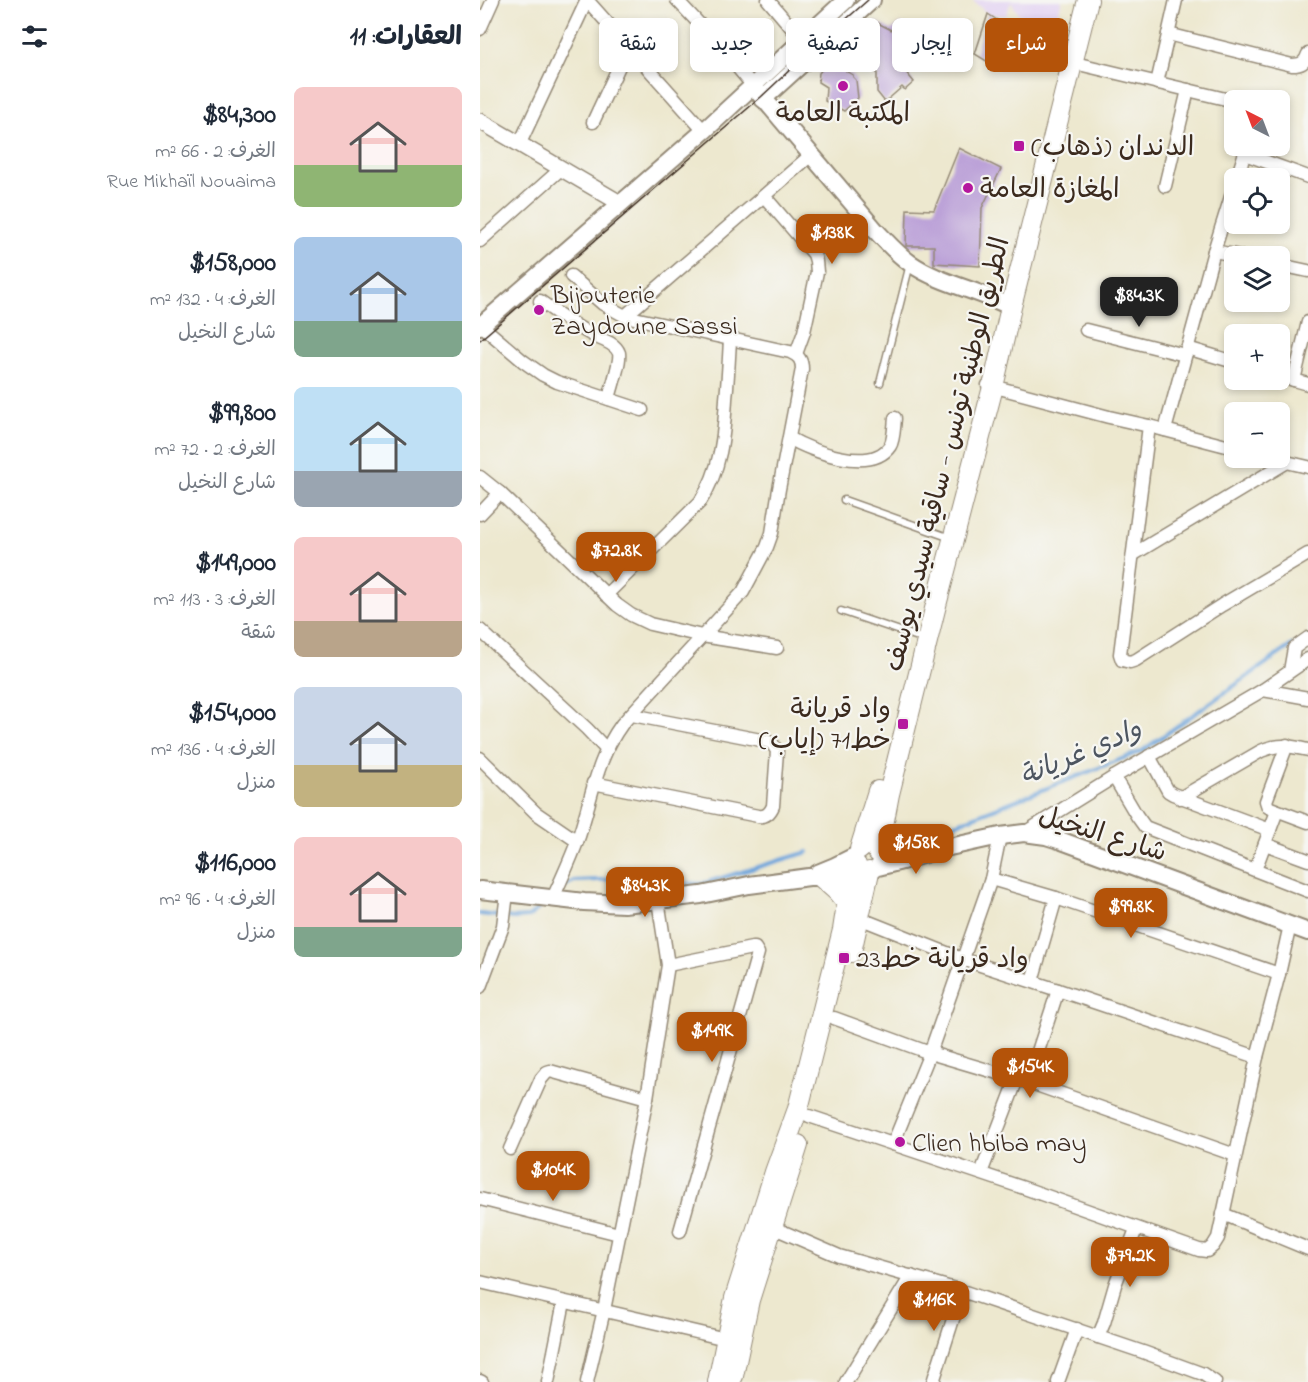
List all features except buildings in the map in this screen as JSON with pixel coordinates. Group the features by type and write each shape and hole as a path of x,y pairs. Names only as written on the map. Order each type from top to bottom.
{"highway":[{"name":"الطريق الوطنية تونس - ساقية سيدي يوسف","path":"1068,56 1078,0"},
{"name":"الطريق الوطنية تونس - ساقية سيدي يوسف","path":"1068,59 1088,0"},
{"name":"الطريق الوطنية تونس - ساقية سيدي يوسف","path":"864,864 883,827 889,794 1065,72"},
{"name":"الطريق الوطنية تونس - ساقية سيدي يوسف","path":"718,1382 726,1340 772,1227 809,1116 834,1018 853,911 877,798 945,536 989,385"},
{"path":"883,827 892,840 910,849"},
{"path":"814,877 837,891 853,911"},
{"name":"الطريق الوطنية تونس - ساقية سيدي يوسف","path":"732,1382 742,1299 775,1172 798,1109 843,930 853,911"}],"main road":[{"path":"827,18 846,0"},
{"path":"853,18 872,0"},
{"path":"758,92 786,60"},
{"path":"481,325 704,131 787,72"},
{"path":"758,92 896,252 910,263 947,282 1008,305"},
{"name":"شارع النخيل","path":"864,864 902,861 945,848 1000,836 1024,833 1046,836 1308,932"},
{"path":"480,890 506,901 553,898 624,904 701,895 749,885 814,877 835,866 864,864 910,849 945,848"}],"street":[{"path":"480,29 493,0"},
{"path":"520,143 587,0 603,18"},
{"path":"677,0 758,92"},
{"path":"768,0 786,22"},
{"path":"1157,83 1176,0"},
{"path":"1168,34 1292,65 1302,64 1308,54"},
{"path":"1068,62 1224,99"},
{"path":"593,122 616,72"},
{"path":"651,72 704,131"},
{"path":"1165,186 1188,90"},
{"path":"480,121 620,203"},
{"path":"625,316 812,155"},
{"path":"1260,156 1308,177"},
{"path":"480,241 562,168"},
{"path":"764,196 813,254 816,261 817,272 804,332 796,354"},
{"path":"1165,430 1224,219"},
{"path":"1214,251 1224,253"},
{"path":"1290,267 1308,271"},
{"path":"553,898 577,841 593,783 606,748 622,724 743,592 767,547 772,533 802,369 802,362 796,354 790,352 625,316 603,304 571,276"},
{"path":"540,301 564,318 616,348 619,355 609,399"},
{"path":"1294,380 1308,322"},
{"path":"481,325 523,362 543,375 557,382 642,410"},
{"path":"1086,330 1224,360"},
{"path":"606,595 700,501 707,491 719,459 723,438 730,339"},
{"path":"1290,379 1308,384"},
{"path":"989,385 1224,445"},
{"path":"789,438 802,446 831,456 853,459 873,458 891,445 895,418"},
{"path":"1149,426 1120,654 1122,660 1130,662 1308,554"},
{"path":"1290,463 1308,467"},
{"path":"1134,554 1277,468"},
{"path":"480,477 500,493 617,605 632,615 650,624 702,636 777,648"},
{"path":"480,514 500,493"},
{"path":"480,630 606,748"},
{"path":"1290,671 1294,648 1308,638"},
{"path":"1024,833 1149,756 1263,690 1308,658"},
{"path":"1263,690 1308,698"},
{"path":"593,783 758,816 764,816 771,811 777,751 772,743 632,715"},
{"path":"1179,798 1271,747 1287,745 1308,750"},
{"path":"1287,745 1266,801 1268,807 1308,822"},
{"path":"1149,756 1168,791 1179,798 1270,830"},
{"path":"480,758 536,813 577,841"},
{"path":"1114,777 1145,827 1308,891"},
{"path":"1255,870 1277,811"},
{"path":"893,1144 930,1053 991,879 1000,836"},
{"path":"1265,844 1307,857"},
{"path":"991,879 1056,898 1279,974"},
{"path":"1032,981 1056,898"},
{"path":"587,1382 647,1098 668,965 658,900"},
{"path":"480,987 484,964 503,926 506,901"},
{"path":"853,911 962,959 1257,1057"},
{"path":"809,1116 1207,1251 1218,1238 1257,1057 1290,925"},
{"path":"668,965 752,948 755,948 758,953 680,1231"},
{"path":"981,1173 1058,990"},
{"path":"834,1018 930,1053 1022,1080 1235,1155"},
{"path":"510,1149 541,1079 547,1072 647,1098"},
{"path":"480,1200 619,1234"},
{"path":"1223,1214 1308,1249"},
{"path":"772,1227 839,1256 962,1291 1077,1329 1203,1374 1215,1382"},
{"path":"1098,1337 1136,1228"},
{"path":"846,1382 910,1276"},
{"path":"480,1282 726,1340"},
{"path":"933,1382 962,1291"},
{"path":"548,1382 564,1302"},
{"path":"1058,1382 1077,1329"}],"lane":[{"path":"880,383 910,263"},
{"path":"844,500 945,536"},
{"path":"841,611 918,637"}],"shaded area":[{"path":"972,0 1062,0 1057,18 1022,18 1011,2 1006,16 988,14"}],"waterway":[{"name":"وادي غريانة","path":"914,840 1142,751 1292,645"},
{"name":"وادي غريانة","path":"564,886 574,881 622,879 701,884 808,852"},
{"name":"وادي غريانة","path":"480,914 514,918 529,917 540,907"}],"tram line":[{"path":"480,340 761,97 868,0"}],"place":[{"name":"المكتبة العامة","path":"843,86"},
{"name":"الدندان (ذهاب)","path":"1019,146"},
{"name":"المغازة العامة","path":"968,188"},
{"name":"Bijouterie Zaydoune Sassi","path":"539,310"},
{"name":"واد قريانة خط71 (إياب)","path":"903,724"},
{"name":"واد قريانة خط23","path":"844,958"},
{"name":"Clien hbiba may","path":"900,1142"}]}
